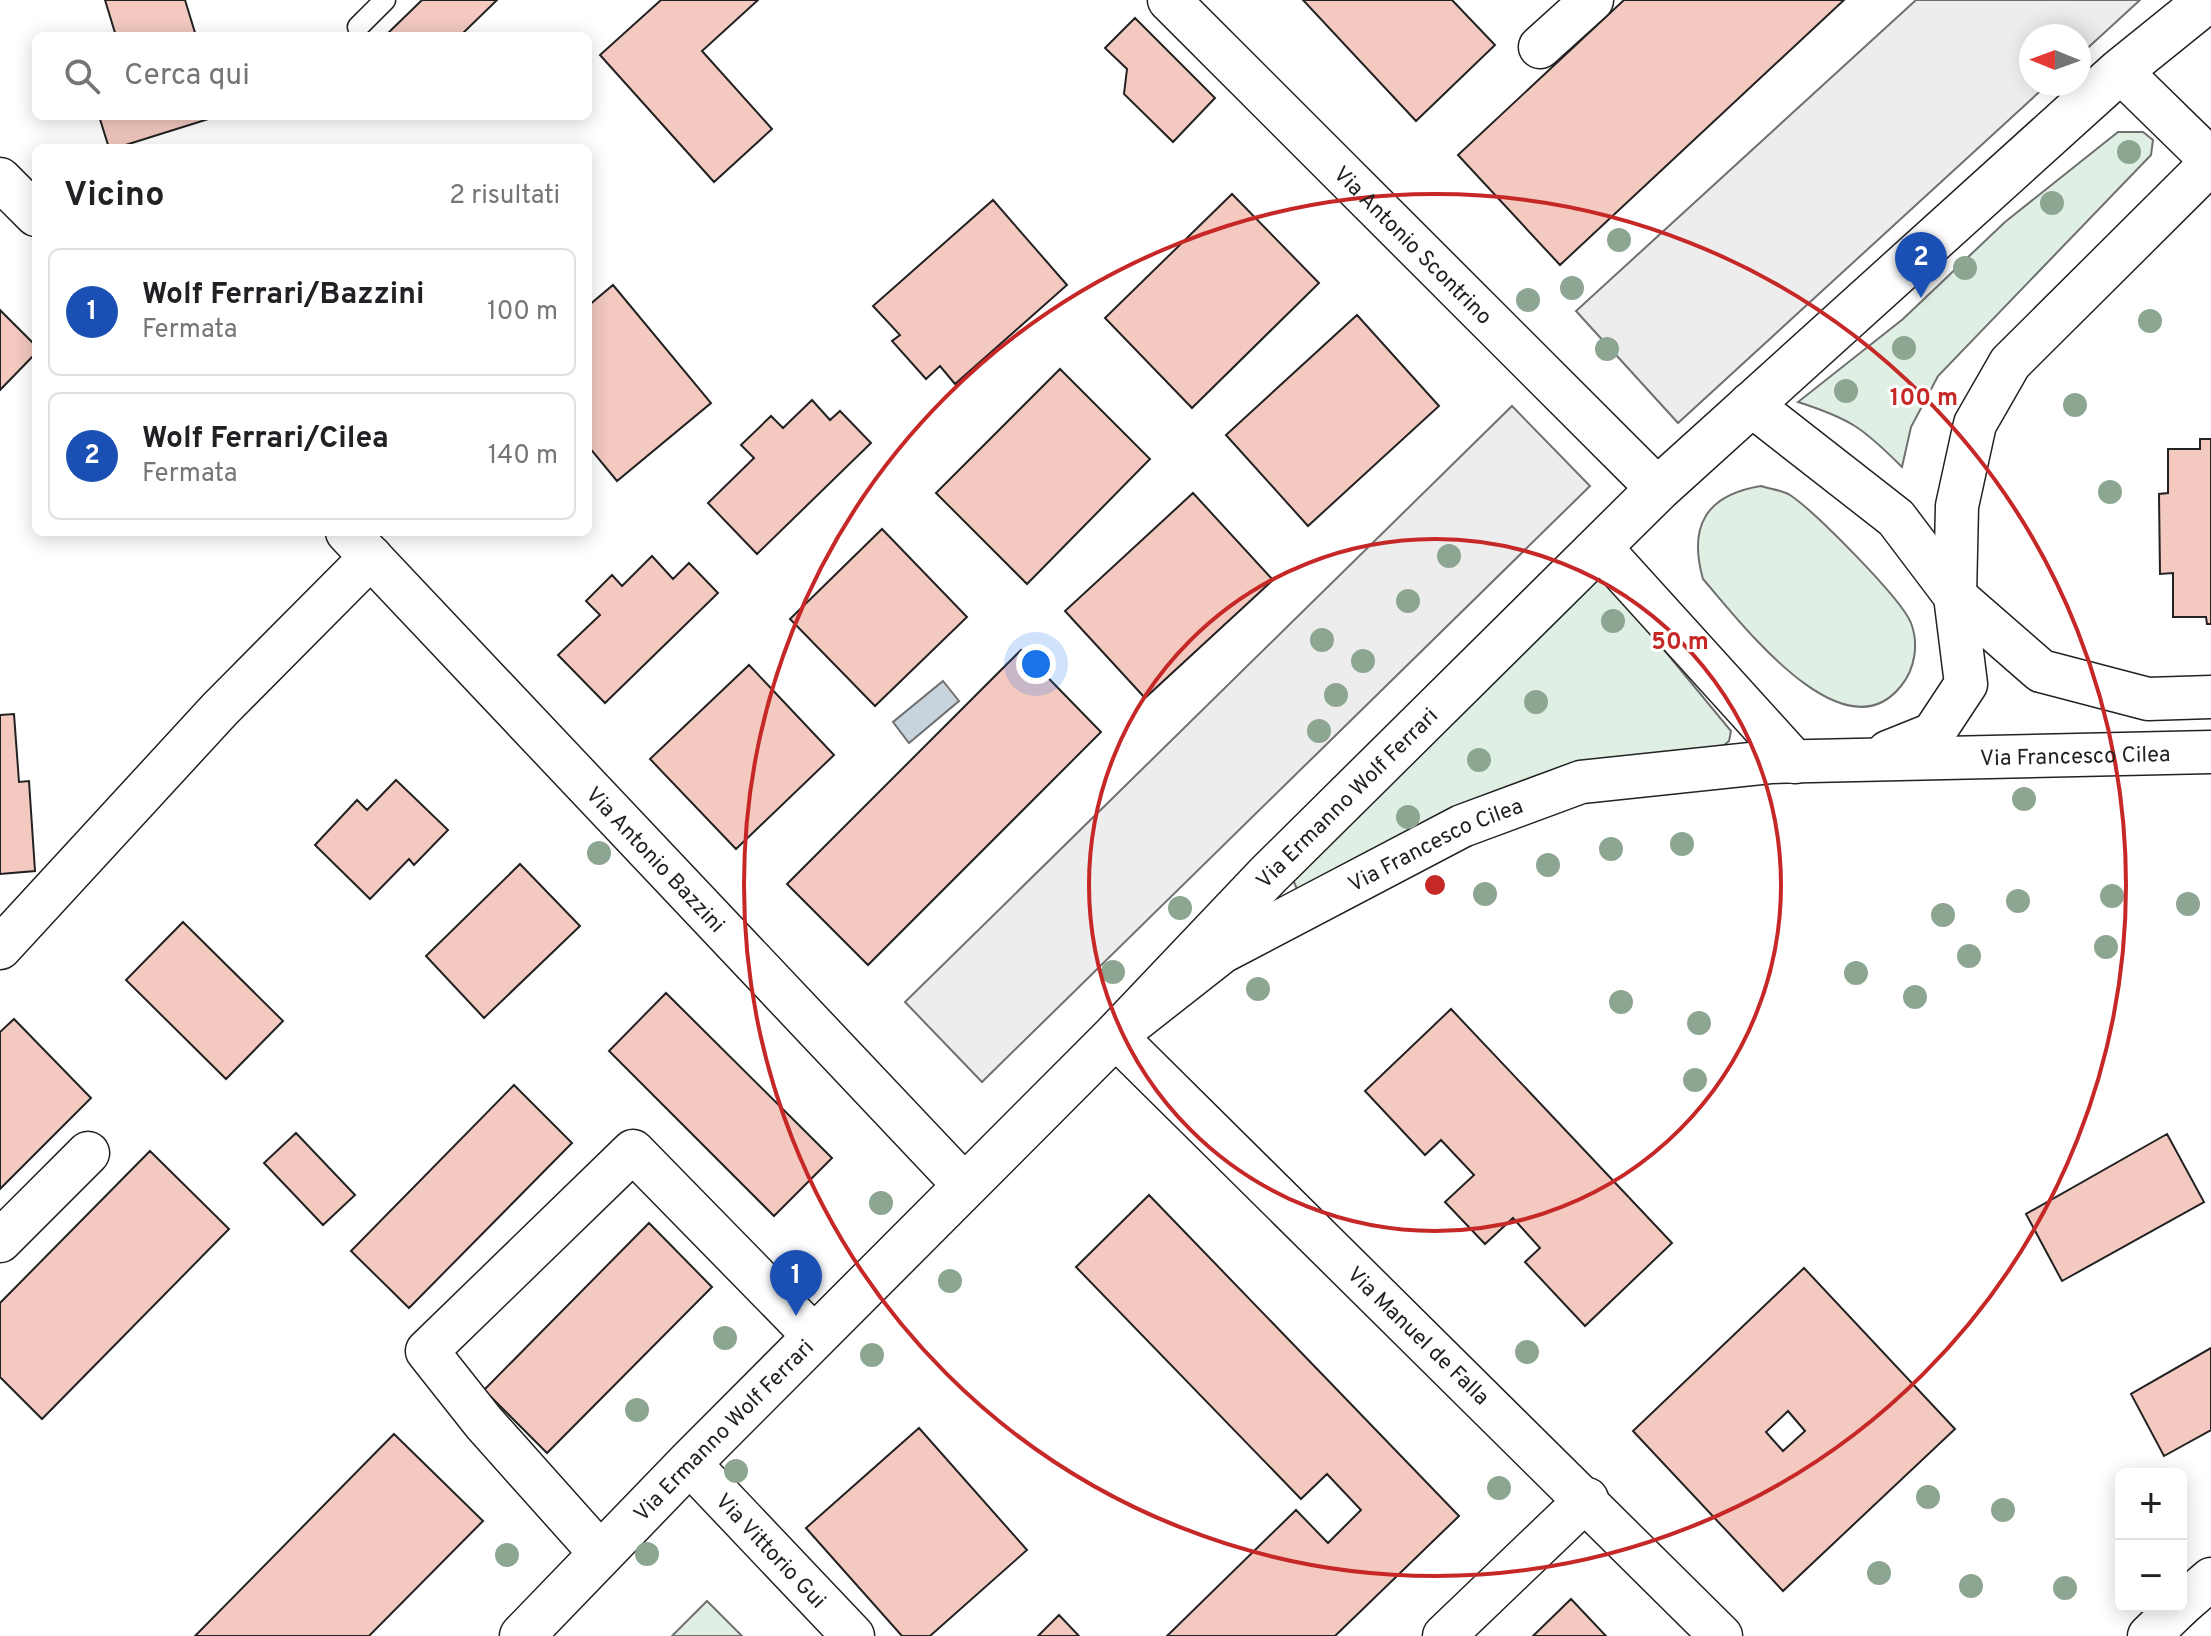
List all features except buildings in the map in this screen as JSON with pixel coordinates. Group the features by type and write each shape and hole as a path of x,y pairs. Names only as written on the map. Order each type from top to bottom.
{"street":[{"name":"Via Antonio Scontrino","path":"1169,0 1658,489"},
{"name":"Via Ermanno Wolf Ferrari","path":"522,1636 689,1463 1115,1036 1268,875 1658,489 2120,71 2208,0"},
{"path":"1540,47 1590,1"},
{"path":"1868,759 1933,734 1966,684 1955,596 1957,506 1975,424 2010,363 2211,162 2120,71"},
{"path":"0,179 32,211"},
{"path":"1750,404 1896,518 1955,596 2041,671 2148,699 2211,697"},
{"path":"0,948 220,709 359,545"},
{"name":"Via Antonio Bazzini","path":"359,545 965,1186"},
{"path":"1600,547 1795,762"},
{"name":"Via Francesco Cilea","path":"1115,1036 1222,952 1462,826 1581,782 1795,762 2211,752"},
{"name":"Via Manuel de Falla","path":"1115,1036 1587,1499 1721,1636"},
{"path":"601,1554 484,1423 427,1351 633,1151 815,1337"},
{"path":"0,1241 88,1153"},
{"name":"Via Vittorio Gui","path":"689,1463 853,1636"},
{"path":"1444,1636 1587,1499"},
{"path":"2149,1636 2193,1598"}],"lane":[{"path":"358,27 385,0"}],"green space":[{"path":"2118,132 2143,132 2153,140 2151,155 1938,376 1911,427 1902,467 1855,426 1798,402 1903,319 2005,222"},
{"path":"1761,486 1790,495 1818,518 1875,576 1911,623 1915,648 1910,672 1901,686 1877,704 1851,706 1822,695 1794,675 1766,650 1703,579 1698,543 1706,516 1727,497"},
{"path":"1599,571 1731,731 1729,741 1723,746 1297,889 1290,873"},
{"path":"707,1601 742,1636 672,1636"}],"shaded area":[{"path":"1916,0 2140,0 2091,45 2091,24 2019,24 2019,96 2035,96 1678,423 1576,311"},
{"path":"1512,406 1590,486 982,1082 905,1002"},
{"path":"943,681 959,701 909,743 893,722"}],"place":[{"name":"Wolf Ferrari/Cilea","path":"1921,298"},
{"name":"Wolf Ferrari/Bazzini","path":"796,1316"}]}
